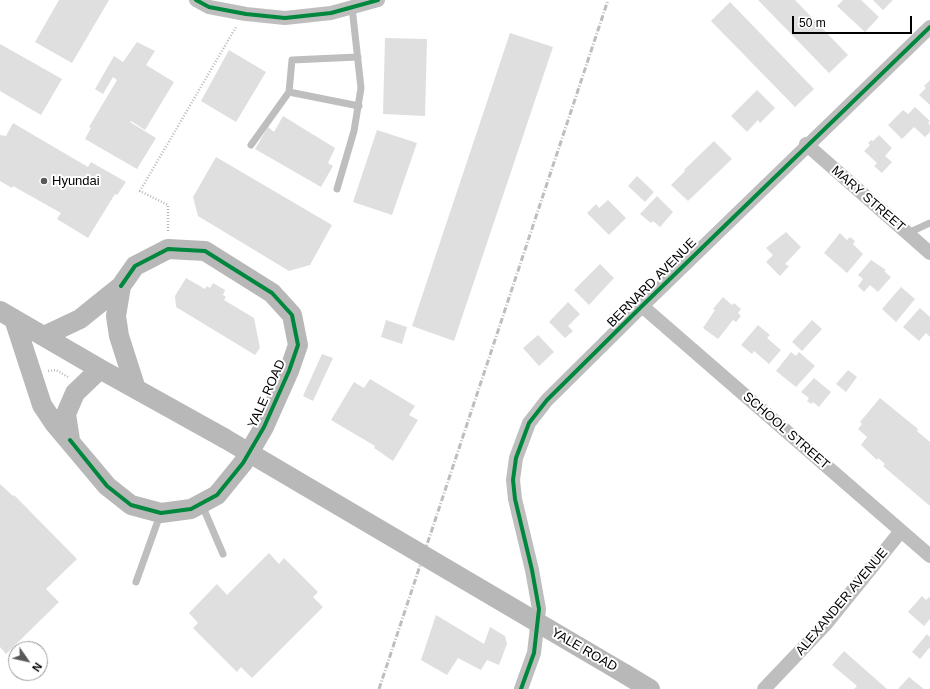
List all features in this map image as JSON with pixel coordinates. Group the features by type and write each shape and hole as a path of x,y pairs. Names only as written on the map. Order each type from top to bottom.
{"main road":[{"path":"44,336 80,319 121,286 135,266 168,249"},
{"name":"YALE ROAD","path":"7,315 42,406 107,486 131,505 161,512 191,508 217,496 243,463 264,427 289,371 298,345 292,316 272,293 204,251 168,249"},
{"path":"121,286 116,316 119,336 136,389"},
{"name":"YALE ROAD","path":"7,315 224,438 650,689"},
{"path":"70,440 66,414 75,393 100,369"}],"street":[{"path":"196,0 209,7 246,14 285,18 331,13 378,0"},
{"name":"BERNARD AVENUE","path":"521,689 534,653 539,610 532,570 514,499 513,480 516,458 521,440 537,411 806,144 930,26"},
{"name":"MARY STREET","path":"806,144 930,253"},
{"name":"SCHOOL STREET","path":"642,306 930,556"},
{"name":"ALEXANDER AVENUE","path":"764,689 826,625 901,531"}],"lane":[{"path":"337,189 354,131 361,88 352,7"},
{"path":"251,144 289,92 292,60 358,57"},
{"path":"289,92 359,106"},
{"path":"908,233 930,223"},
{"path":"201,503 223,554"},
{"path":"136,582 161,512"}],"path":[{"path":"168,249 168,205 140,191 229,37 246,14"},
{"path":"41,371 56,370 70,378"}],"building":[{"path":"59,0 109,0 72,63 35,42"},
{"path":"758,0 795,0 848,55 829,73"},
{"path":"843,0 861,0 879,17 865,32 837,6"},
{"path":"873,0 893,0 883,10"},
{"path":"730,2 814,89 795,107 711,21"},
{"path":"510,33 553,47 454,341 412,326"},
{"path":"385,38 427,39 425,116 383,114"},
{"path":"137,42 155,51 146,65 174,82 145,130 131,121 130,122 156,138 137,169 85,139 91,128 89,127 117,80 113,77 103,94 95,89 114,56 123,62"},
{"path":"0,44 62,79 41,115 0,91"},
{"path":"229,50 266,72 236,122 201,101"},
{"path":"930,80 930,105 919,95 926,88 924,86"},
{"path":"757,90 775,108 760,123 758,120 747,132 731,116"},
{"path":"915,107 930,121 928,123 930,125 930,132 925,137 914,127 902,139 888,125 903,110 908,114"},
{"path":"283,116 335,148 328,163 333,166 321,187 255,149 268,127 274,132"},
{"path":"13,123 88,167 91,162 126,182 117,195 115,194 88,238 57,219 61,213 13,186 12,188 0,181 0,135 6,136"},
{"path":"377,130 417,143 392,215 353,202"},
{"path":"879,135 892,148 885,156 892,162 882,173 874,166 877,163 864,151 870,145 868,143 871,140 873,141"},
{"path":"714,141 732,159 688,201 671,185"},
{"path":"216,157 332,225 310,265 289,271 198,216 193,197"},
{"path":"637,176 654,192 645,202 628,186"},
{"path":"657,196 673,212 660,227 653,221 651,223 640,214"},
{"path":"608,200 626,218 609,235 587,213 596,204 599,208"},
{"path":"786,232 801,247 785,264 789,266 780,276 766,262 773,255 766,248"},
{"path":"840,233 847,240 850,237 855,241 853,244 863,254 847,273 824,253"},
{"path":"871,260 886,270 884,271 891,277 878,292 870,285 864,292 858,286 863,279 858,275"},
{"path":"600,264 614,278 589,305 574,290"},
{"path":"186,278 205,289 207,286 210,288 213,283 225,290 223,295 226,297 224,300 254,318 260,348 255,355 176,307 175,296"},
{"path":"901,287 915,299 896,322 882,309"},
{"path":"723,297 732,305 734,303 741,309 738,313 741,316 736,322 733,320 718,339 703,328 715,310 713,309"},
{"path":"568,302 580,314 568,326 573,331 565,338 549,322"},
{"path":"920,308 930,317 930,337 926,333 919,341 903,327"},
{"path":"386,320 407,327 402,344 381,337"},
{"path":"812,320 822,329 802,351 792,342"},
{"path":"758,325 770,335 767,338 781,350 769,364 754,351 752,354 741,345"},
{"path":"538,335 554,352 539,366 523,348"},
{"path":"791,352 796,356 799,352 815,366 796,387 776,371"},
{"path":"322,354 333,358 313,401 303,396"},
{"path":"848,370 857,377 846,392 836,384"},
{"path":"814,378 831,392 819,407 813,402 811,404 807,401 809,398 801,392"},
{"path":"370,379 415,406 409,415 418,420 393,461 374,448 375,446 331,420 354,382 364,388"},
{"path":"880,398 918,429 917,431 930,442 930,506 883,466 885,464 878,458 877,460 861,445 867,437 858,429 862,424 860,422"},
{"path":"0,484 13,496 14,495 77,559 46,589 59,602 19,641 8,641 8,652 6,654 0,647"},
{"path":"269,553 279,564 284,558 318,592 313,597 323,607 252,678 241,667 237,672 193,628 198,623 189,613 217,584 227,595"},
{"path":"922,596 926,600 929,597 930,598 930,619 924,626 908,612"},
{"path":"436,615 484,644 490,627 505,636 507,644 499,665 487,660 481,670 458,658 447,675 421,660"},
{"path":"927,634 930,637 930,647 920,659 912,652"},
{"path":"844,651 887,689 854,689 857,686 832,665"},
{"path":"909,677 924,689 898,689"}],"railway":[{"path":"379,689 608,0"}],"cycle path":[{"path":"196,0 209,7 246,14 285,18 331,13 378,0"},
{"path":"521,689 534,653 539,609 532,570 515,499 513,480 516,458 529,423 547,400 642,306 930,27"},
{"path":"70,440 107,486 131,505 161,513 191,509 217,495 243,463 264,427 289,371 298,345 292,315 272,293 205,251 168,249 135,266 121,286"}],"place":[{"name":"Hyundai","path":"44,181"}]}
